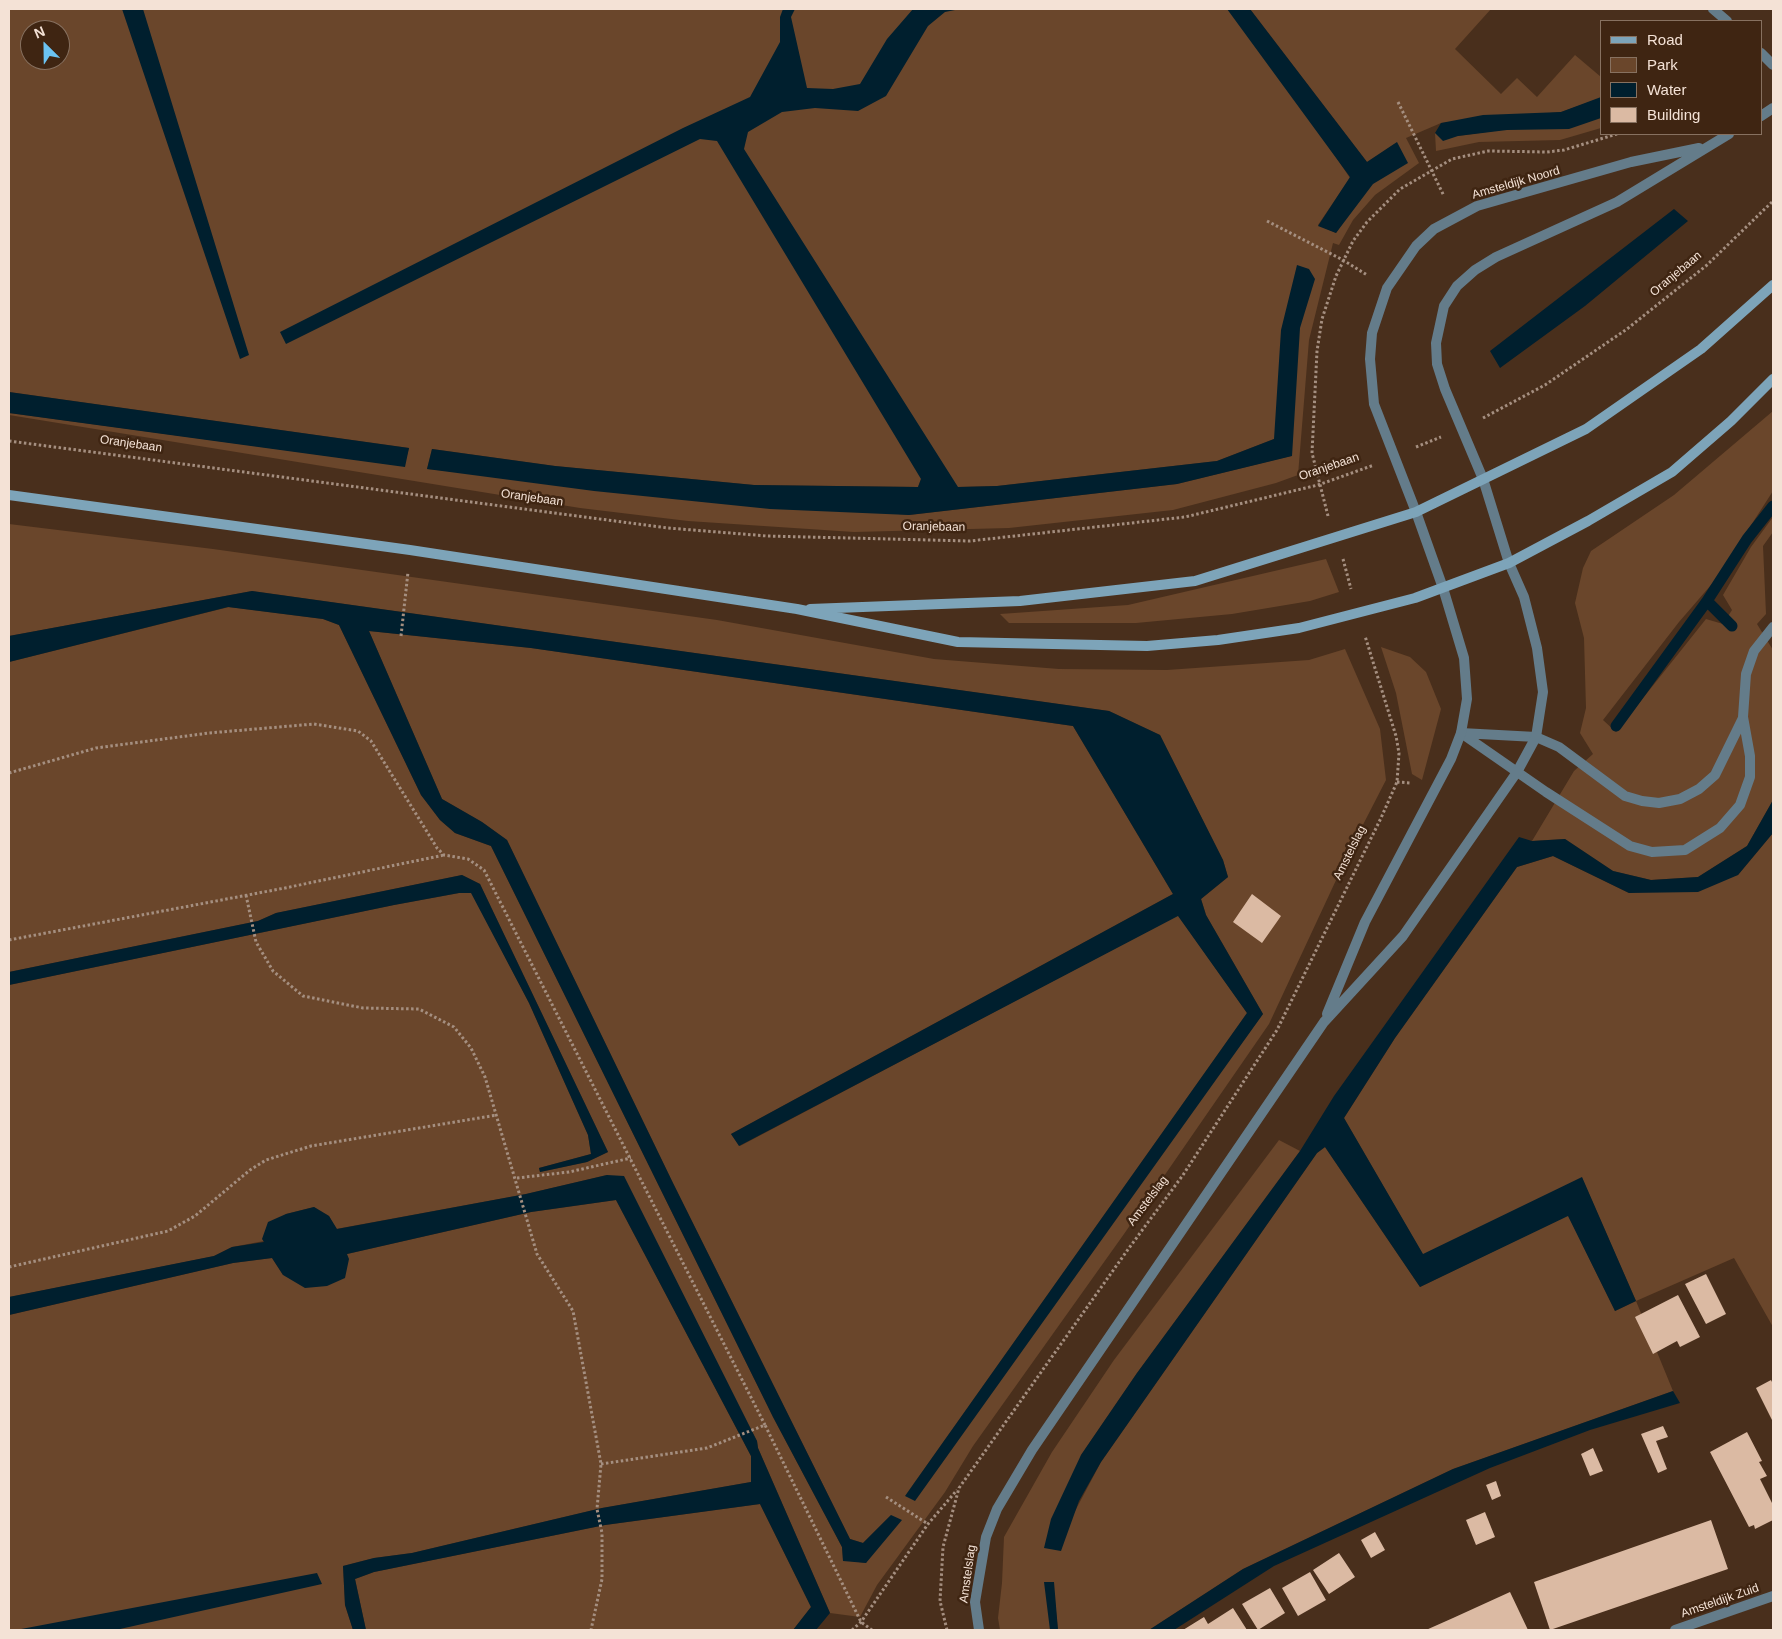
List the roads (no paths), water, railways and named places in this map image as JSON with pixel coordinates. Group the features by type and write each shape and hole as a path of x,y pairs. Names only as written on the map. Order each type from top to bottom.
{"main road":[{"path":"797,609 1020,601 1195,581 1416,512 1586,429 1701,349 1773,285"},
{"path":"9,495 410,550 797,609 958,642 1147,646 1218,640 1299,628 1415,598 1509,563 1588,521 1672,472 1731,421 1773,379"}],"street":[{"path":"1714,9 1726,20"},
{"path":"1762,55 1773,65"},
{"path":"1762,115 1773,108"},
{"name":"Amsteldijk Noord","path":"1509,563 1483,479 1445,389 1438,364 1436,343 1444,306 1457,286 1475,270 1496,257 1617,202 1706,146 1727,135"},
{"name":"Amsteldijk Noord","path":"1443,588 1374,404 1371,386 1372,333 1387,288 1416,246 1434,229 1477,206 1631,162 1706,146"},
{"name":"Amstelslag","path":"979,1630 975,1602 986,1537 998,1509 1032,1450 1324,1022 1403,936 1517,772 1536,737 1543,692 1537,648 1524,596 1509,563"},
{"name":"Amstelslag","path":"1324,1022 1365,922 1451,759 1461,733 1467,699 1464,658 1443,588"},
{"path":"1461,733 1630,846 1652,852 1685,850 1720,828 1740,805 1750,777 1750,756 1743,717 1746,674 1754,650 1773,627"},
{"path":"1461,733 1536,737 1559,747 1625,796 1659,803 1680,799 1700,789 1715,775 1743,717"},
{"name":"Amsteldijk Zuid","path":"1675,1630 1773,1596"}],"water":[{"path":"122,9 143,9 249,355 240,359"},
{"path":"783,9 795,9 791,17 807,88 833,89 860,84 887,39 913,9 960,9 945,12 928,26 886,96 858,111 815,108 782,112 748,132 744,149 958,487 997,486 1217,461 1274,439 1281,330 1297,265 1309,269 1315,279 1300,328 1292,456 1177,484 909,515 770,509 594,491 427,469 432,449 555,466 754,485 918,487 921,479 717,141 700,139 286,344 280,332 683,128 750,97 780,42 780,17"},
{"path":"1227,9 1250,9 1367,162 1397,142 1408,163 1373,184 1336,233 1318,226 1350,177"},
{"path":"1600,97 1600,118 1569,129 1507,130 1458,136 1443,141 1435,133 1441,123 1483,115 1561,112"},
{"path":"1674,209 1688,221 1585,306 1500,368 1490,351"},
{"path":"9,392 409,448 405,467 9,413"},
{"path":"252,591 1109,711 1160,735 1223,860 1228,877 1201,899 1206,915 1263,1014 915,1501 905,1496 1247,1013 1178,916 739,1146 731,1134 1173,894 1073,726 531,648 369,631 442,799 482,822 507,840 672,1181 850,1539 863,1543 891,1515 902,1520 866,1563 843,1561 842,1547 773,1417 491,846 455,833 440,820 421,795 339,625 323,619 228,607 9,662 9,636"},
{"path":"1773,800 1773,833 1738,875 1698,892 1629,893 1553,856 1517,867 1395,1038 1344,1118 1423,1254 1582,1177 1636,1301 1615,1311 1568,1216 1420,1287 1325,1147 1317,1153 1101,1462 1079,1501 1061,1551 1044,1548 1051,1519 1081,1455 1137,1373 1300,1151 1334,1096 1519,837 1532,841 1565,839 1613,871 1651,880 1698,877 1747,846"},
{"path":"462,875 480,884 608,1152 587,1162 540,1172 539,1168 591,1154 588,1135 529,1003 471,893 459,893 394,905 9,985 9,972 258,921 276,913"},
{"path":"607,1175 624,1176 757,1441 758,1448 830,1613 816,1630 793,1630 811,1607 760,1504 605,1525 374,1572 355,1579 366,1630 353,1630 345,1605 343,1566 374,1558 412,1553 602,1508 751,1482 751,1456 616,1200 531,1212 347,1254 349,1259 345,1278 327,1286 305,1288 283,1275 272,1258 233,1263 9,1315 9,1297 214,1256 232,1247 264,1242 262,1239 268,1222 286,1214 314,1207 329,1216 337,1229 526,1194"},
{"path":"1673,1391 1680,1403 1590,1430 1490,1468 1274,1566 1174,1630 1149,1630 1243,1569 1453,1469"},
{"path":"317,1573 322,1584 120,1629 16,1630"},
{"path":"1044,1582 1054,1582 1058,1630 1050,1630"}],"waterway":[{"path":"1616,726 1707,601 1747,539 1773,506"},
{"path":"1707,601 1732,626"}]}
